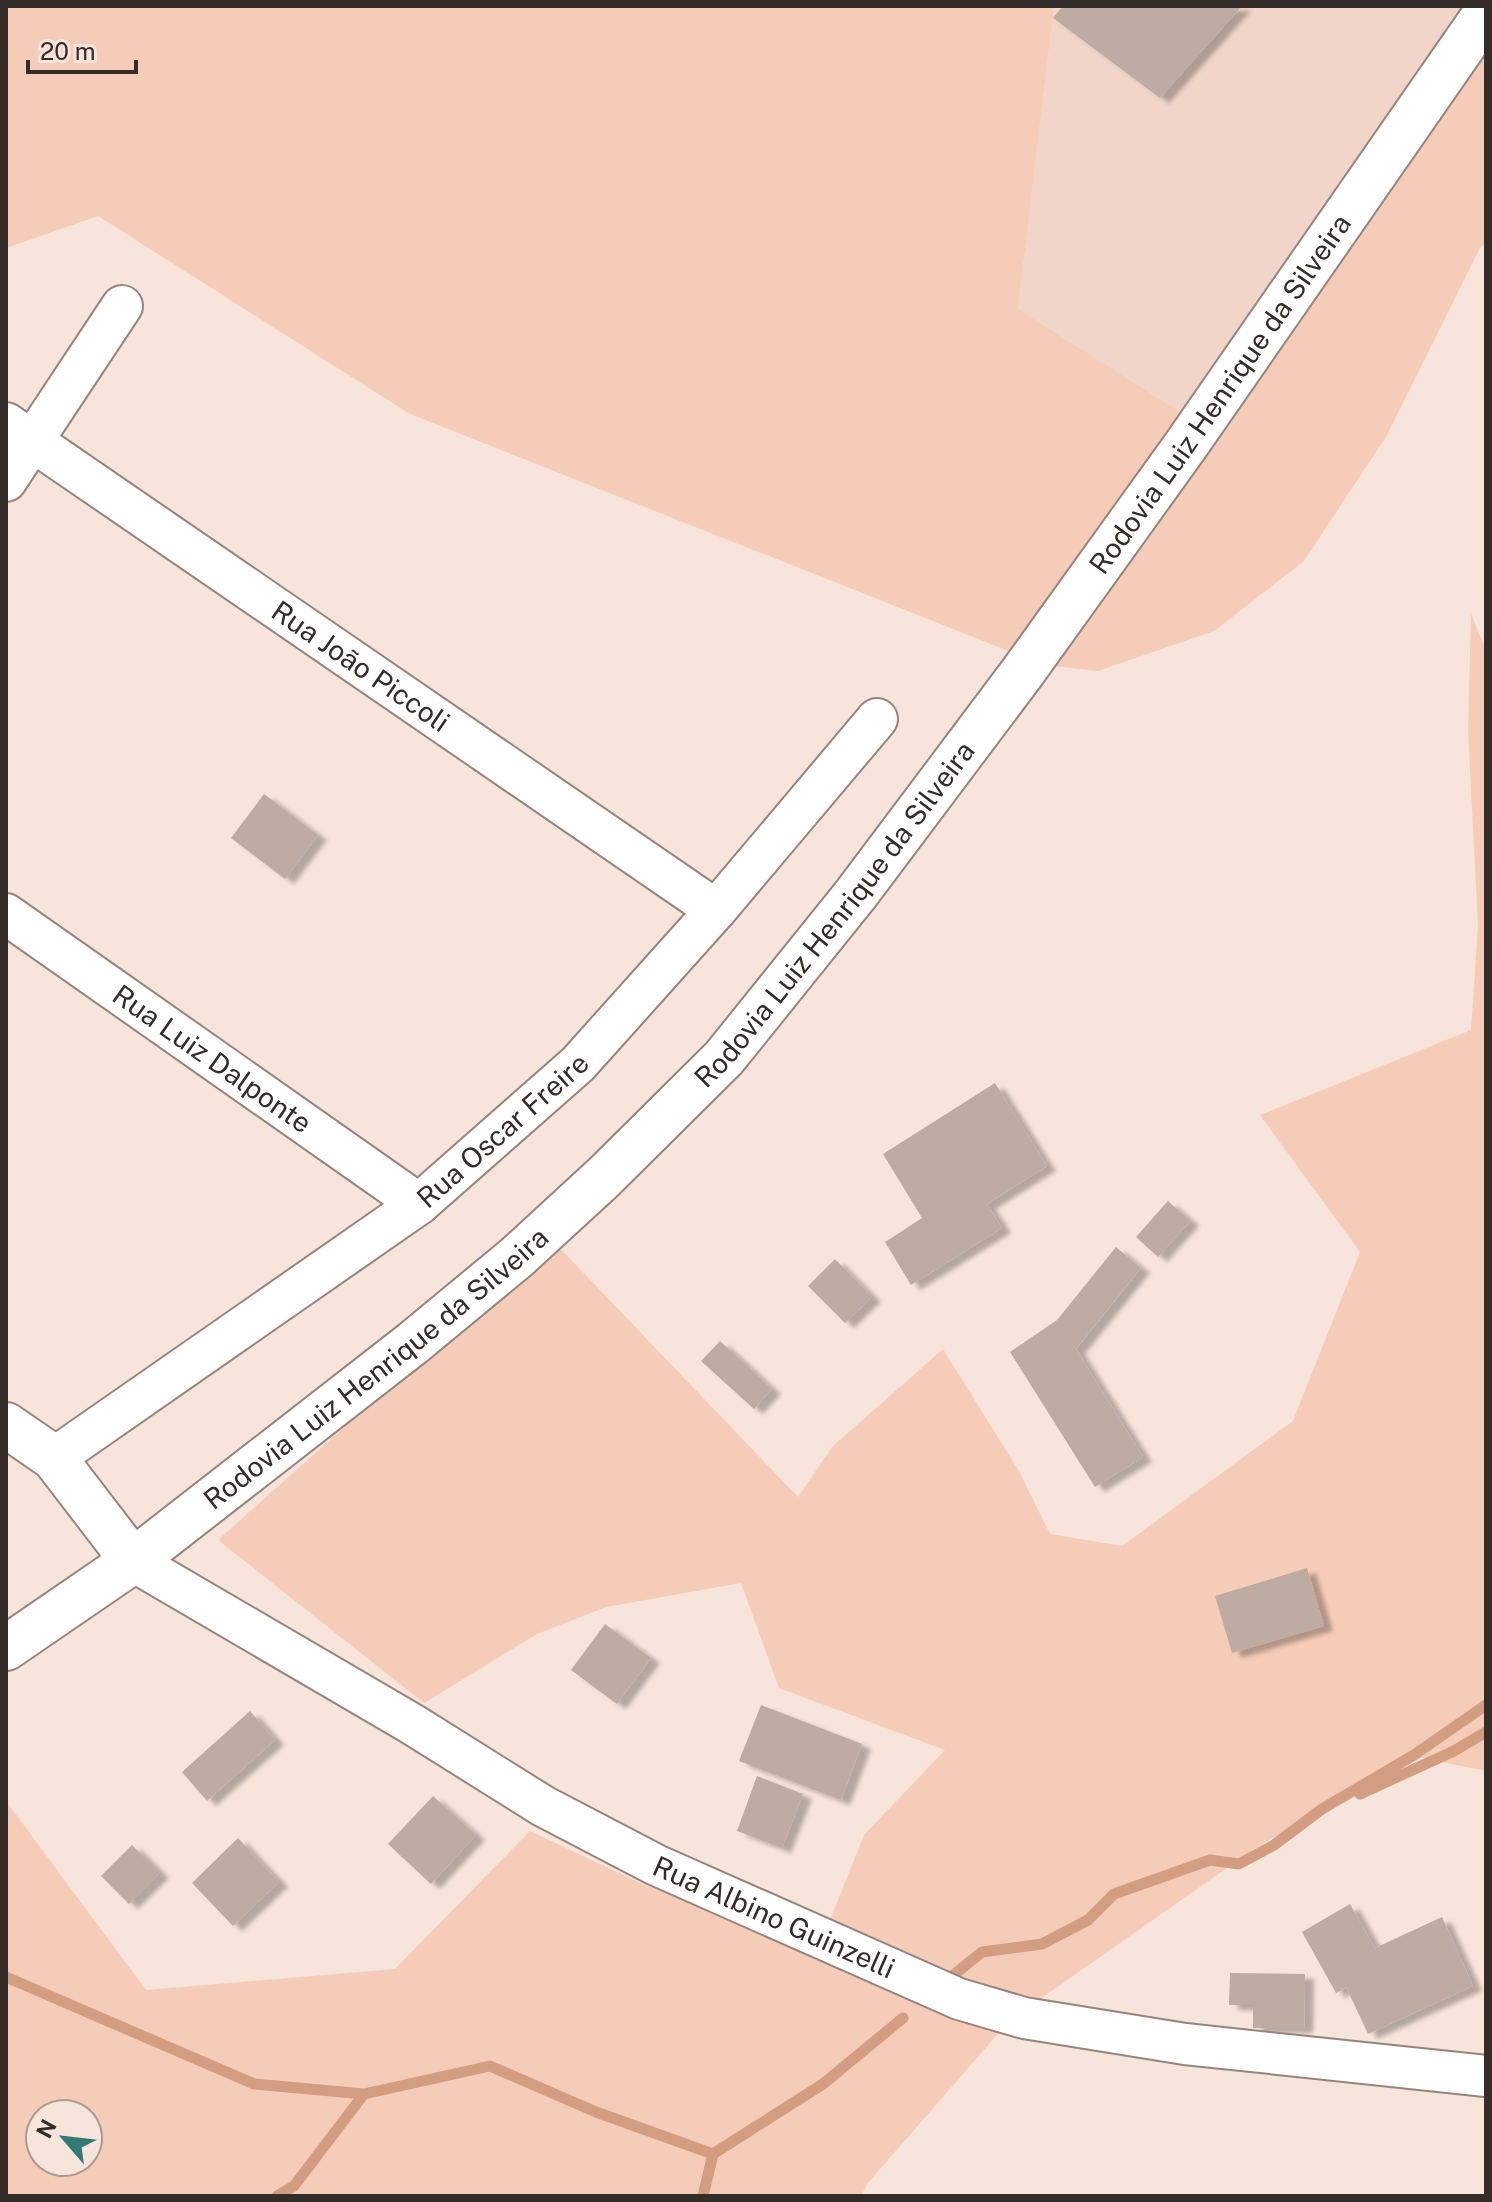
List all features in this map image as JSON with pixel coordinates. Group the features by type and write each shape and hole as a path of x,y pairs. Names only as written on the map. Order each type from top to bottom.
{"main road":[{"name":"Rodovia Luiz Henrique da Silveira","path":"6,1648 133,1561 413,1343 517,1257 604,1177 724,1058 856,894 1022,673 1186,445 1486,13"},
{"path":"6,1425 54,1458 133,1561"}],"street":[{"path":"6,481 19,432 122,306"},
{"name":"Rua João Piccoli","path":"19,432 716,910"},
{"name":"Rua Oscar Freire","path":"54,1458 419,1204 578,1064 716,910 877,719"},
{"name":"Rua Luiz Dalponte","path":"6,914 419,1204"},
{"name":"Rua Albino Guinzelli","path":"133,1561 412,1724 543,1806 656,1865 959,1999 1024,2018 1185,2044 1486,2076"}],"shaded area":[{"path":"6,6 1054,6 1018,309 1212,432 1486,40 1486,244 1481,246 1386,437 1304,561 1214,631 1098,671 1044,665 410,414 98,216 6,248"},
{"path":"1054,6 1486,6 1212,432 1018,309"},
{"path":"1471,614 1486,650 1486,1771 1412,1756 1254,1849 1009,2021 867,2184 861,2196 6,2196 6,1801 146,1990 395,1969 530,1831 642,1884 820,1945 864,1835 945,1750 779,1688 741,1583 606,1607 537,1634 424,1703 218,1540 553,1241 798,1497 832,1447 943,1349 1019,1471 1050,1534 1122,1546 1293,1421 1360,1252 1260,1115 1471,1030 1478,925 1468,730"}],"building":[{"path":"1063,6 1242,6 1160,98 1053,18"},
{"path":"264,794 318,835 285,879 231,838"},
{"path":"995,1083 1047,1166 987,1204 1002,1228 911,1285 885,1242 922,1218 883,1154"},
{"path":"1168,1201 1190,1221 1158,1257 1136,1237"},
{"path":"1116,1247 1141,1268 1076,1349 1143,1457 1095,1487 1010,1352 1057,1320"},
{"path":"835,1259 872,1297 845,1323 808,1286"},
{"path":"720,1341 772,1389 754,1409 701,1361"},
{"path":"1307,1568 1324,1626 1232,1653 1215,1596"},
{"path":"605,1624 651,1658 617,1704 571,1670"},
{"path":"761,1705 862,1744 841,1800 739,1761"},
{"path":"250,1711 275,1740 207,1801 182,1772"},
{"path":"757,1776 803,1794 782,1848 737,1831"},
{"path":"433,1796 476,1835 431,1884 388,1844"},
{"path":"238,1838 279,1882 233,1926 192,1883"},
{"path":"132,1845 160,1873 129,1904 101,1876"},
{"path":"1350,1904 1375,1948 1442,1917 1473,1986 1368,2034 1346,1987 1336,1993 1302,1932"},
{"path":"1230,1973 1305,1974 1304,2028 1253,2028 1253,2005 1229,2005"}],"waterway":[{"path":"951,1977 982,1952 1042,1944 1088,1920 1114,1894 1210,1860 1239,1864 1274,1845 1322,1809 1414,1755 1486,1705"},
{"path":"1360,1794 1454,1751 1486,1732"},
{"path":"6,1977 254,2084 364,2094"},
{"path":"277,2196 294,2186 364,2094 490,2066 596,2112 713,2154 823,2084 903,2018"},
{"path":"703,2196 713,2154"}]}
